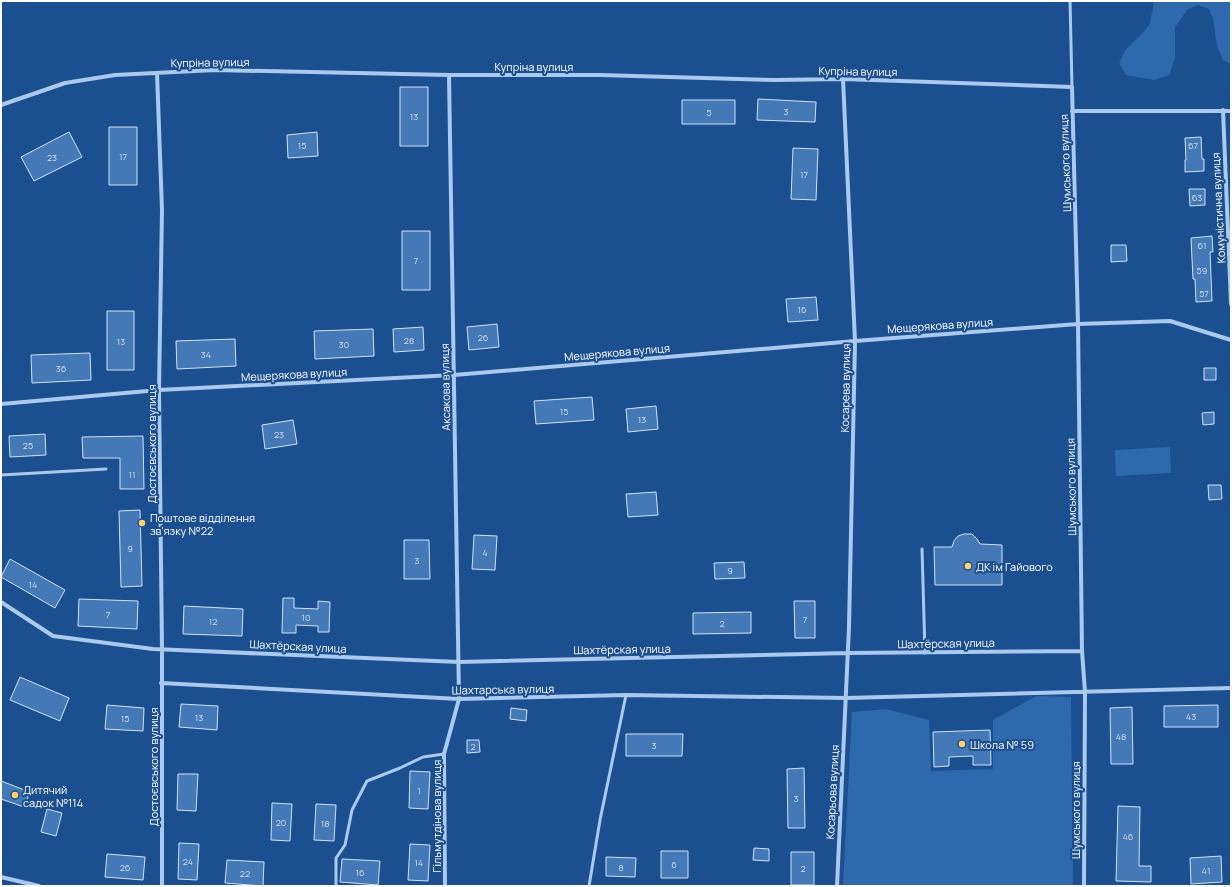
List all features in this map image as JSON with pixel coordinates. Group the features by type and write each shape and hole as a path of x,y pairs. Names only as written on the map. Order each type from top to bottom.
{"street":[{"name":"Купріна вулиця","path":"1,104 65,83 115,75 215,70 449,75 600,74 775,80 842,79 1072,87"},
{"name":"Достоєвського вулиця","path":"157,73 162,210 159,390 162,649 162,886"},
{"name":"Аксакова вулиця","path":"449,75 459,699"},
{"name":"Косарева вулиця","path":"842,79 855,341 846,698"},
{"name":"Шумського вулиця","path":"1072,87 1078,324 1082,651 1085,692 1084,886"},
{"name":"Комуністична вулиця","path":"1222,110 1231,304"},
{"path":"1072,111 1231,111"},
{"name":"Мещерякова вулиця","path":"1,404 159,390 454,375 855,341 1078,324 1170,322 1231,340"},
{"name":"Шахтёрская улица","path":"1,602 53,636 153,649 459,662 848,653 1082,651"},
{"name":"Шахтарська вулиця","path":"161,682 459,699 626,695 846,698 1231,688"},
{"name":"Косарьова вулиця","path":"837,886 846,698"},
{"name":"Гільмутдінова вулиця","path":"445,886 444,754 459,699"},
{"path":"1,877 40,886"}],"lane":[{"path":"1070,1 1072,87"},
{"path":"1,475 106,470"},
{"path":"922,549 925,653"},
{"path":"589,886 600,820 626,695"},
{"path":"336,886 336,858 345,846 352,810 367,781 423,757 444,754"}],"shaded area":[{"path":"1153,1 1231,1 1231,64 1223,60 1217,46 1213,19 1209,9 1198,5 1188,9 1175,27 1175,58 1169,75 1154,80 1126,75 1119,63 1126,49 1149,25 1153,9"},
{"path":"1170,447 1171,473 1116,476 1115,450"},
{"path":"1036,696 1071,697 1073,886 843,886 852,712 886,709 929,720 931,771 993,769 993,720"}],"building":[{"path":"400,87 428,87 428,146 400,146"},
{"path":"758,99 816,102 815,122 757,120"},
{"path":"682,100 735,100 735,124 682,124"},
{"path":"109,127 137,127 137,185 109,185"},
{"path":"69,132 82,157 34,181 21,157"},
{"path":"317,132 318,156 288,158 287,135"},
{"path":"1201,137 1204,171 1185,172 1185,138"},
{"path":"793,148 818,149 816,200 791,199"},
{"path":"1189,189 1205,189 1205,205 1190,206"},
{"path":"402,231 430,231 430,290 402,290"},
{"path":"1212,236 1213,252 1210,252 1212,301 1196,302 1191,238"},
{"path":"1111,245 1126,245 1127,261 1111,262"},
{"path":"816,297 818,320 788,322 786,299"},
{"path":"107,311 134,311 134,370 107,370"},
{"path":"497,324 499,347 469,350 467,327"},
{"path":"423,327 424,350 394,352 393,329"},
{"path":"373,329 374,356 315,359 314,331"},
{"path":"235,339 236,366 177,369 176,341"},
{"path":"90,353 91,380 32,383 31,355"},
{"path":"1204,368 1216,368 1216,380 1204,380"},
{"path":"592,397 594,420 536,424 534,401"},
{"path":"656,406 658,429 628,432 626,409"},
{"path":"1214,412 1214,424 1203,425 1202,413"},
{"path":"293,420 297,444 265,449 262,425"},
{"path":"45,434 46,455 10,457 9,436"},
{"path":"143,436 144,489 120,489 120,458 83,458 82,437"},
{"path":"1208,485 1221,485 1222,499 1209,500"},
{"path":"656,492 658,515 628,517 626,494"},
{"path":"140,510 142,586 121,587 119,511"},
{"name":"ДК ім Гайового","path":"972,534 980,544 1002,545 1002,585 935,585 934,547 952,547 958,536"},
{"path":"474,535 497,536 495,570 472,569"},
{"path":"404,540 429,540 430,579 404,579"},
{"path":"10,559 65,590 55,608 1,577"},
{"path":"744,562 745,578 715,579 714,563"},
{"path":"283,598 294,598 294,608 318,609 318,601 330,602 329,632 318,632 318,626 296,625 296,633 282,633"},
{"path":"79,599 138,601 137,629 78,626"},
{"path":"794,601 815,601 815,638 795,638"},
{"path":"184,606 243,609 242,636 183,634"},
{"path":"751,612 751,633 693,634 693,613"},
{"path":"20,677 69,698 60,721 10,700"},
{"path":"181,704 218,706 217,730 179,727"},
{"path":"107,705 144,708 143,731 105,729"},
{"path":"1218,705 1218,727 1164,727 1164,706"},
{"path":"1132,707 1133,764 1111,764 1110,708"},
{"path":"511,708 527,710 526,721 510,719"},
{"name":"Школа № 59","path":"990,730 991,765 973,765 973,756 949,757 949,766 934,767 933,732"},
{"path":"626,734 683,734 682,756 626,756"},
{"path":"467,740 479,740 480,752 467,753"},
{"path":"804,768 805,828 788,828 787,769"},
{"path":"410,771 430,772 428,809 409,808"},
{"path":"178,774 198,774 196,811 177,810"},
{"name":"Дитячий садок №114","path":"1,781 30,792 24,807 1,799"},
{"path":"272,803 292,804 290,841 271,840"},
{"path":"316,804 336,805 334,841 314,840"},
{"path":"1118,806 1140,807 1139,866 1151,866 1151,882 1116,881"},
{"path":"47,809 62,813 56,836 41,832"},
{"path":"179,843 199,844 197,880 178,879"},
{"path":"410,844 430,845 428,881 408,880"},
{"path":"754,848 769,849 769,861 753,860"},
{"path":"661,851 688,851 688,878 661,878"},
{"path":"791,852 814,852 814,885 791,885"},
{"path":"107,854 145,857 143,880 105,877"},
{"path":"1221,856 1222,882 1191,884 1190,858"},
{"path":"606,857 636,858 635,877 606,876"},
{"path":"342,859 380,861 378,885 340,882"},
{"path":"227,860 264,862 263,886 225,883"}],"place":[{"name":"Поштове відділення зв'язку №22","path":"142,523"},
{"name":"ДК ім Гайового","path":"968,566"},
{"name":"Школа № 59","path":"962,744"},
{"name":"Дитячий садок №114","path":"15,795"}]}
